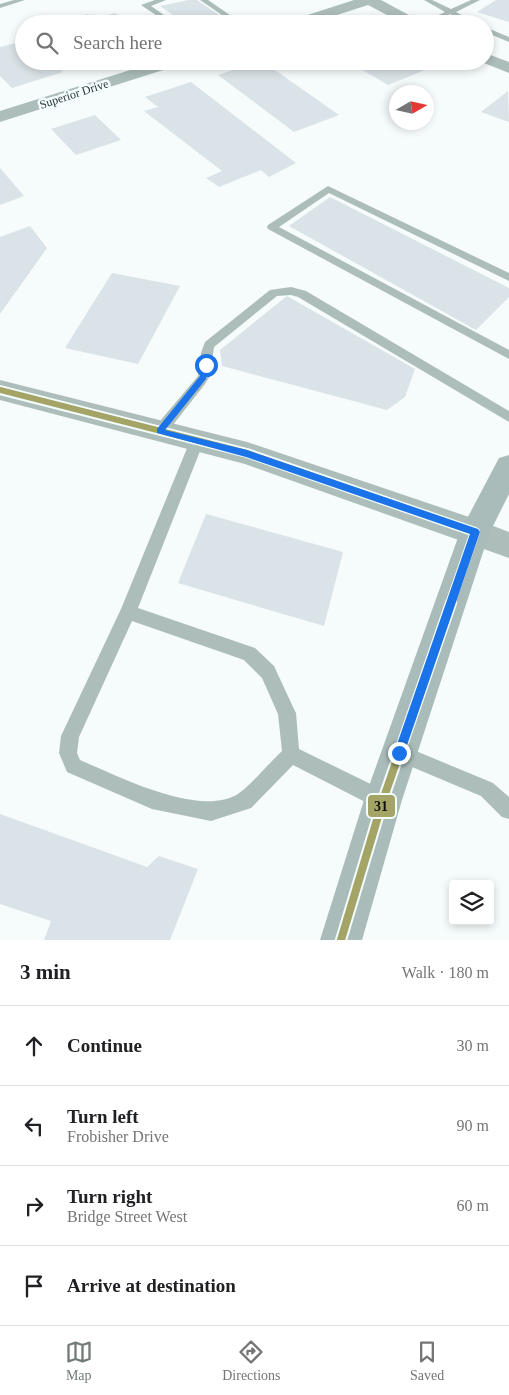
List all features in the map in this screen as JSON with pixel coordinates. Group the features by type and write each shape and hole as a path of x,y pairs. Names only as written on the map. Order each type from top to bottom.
{"street":[{"path":"322,15 369,0 398,15"},
{"path":"494,62 509,68"},
{"name":"Superior Drive","path":"0,117 148,70"},
{"path":"0,390 247,454 475,532 509,546"},
{"path":"340,940 383,800 475,532 509,466"}],"lane":[{"path":"0,6 10,1 22,0"},
{"path":"160,15 145,5 163,0"},
{"path":"203,0 226,15"},
{"path":"427,0 458,15"},
{"path":"445,15 476,0"},
{"path":"494,33 509,40"},
{"path":"509,277 328,189 272,226 509,355"},
{"path":"160,431 203,377 205,354 209,345 274,293 286,290 294,290 302,294 509,417"},
{"path":"197,441 128,612 70,736 68,753 72,766 152,800 211,812 244,801 291,754"},
{"path":"128,612 249,654 268,672 287,713 291,754"},
{"path":"399,753 487,789 509,810"},
{"path":"291,754 383,800"}],"building":[{"path":"197,0 219,15 173,15 160,6"},
{"path":"496,0 509,0 509,22 494,17 494,15 477,12"},
{"path":"15,43 15,70 61,70 63,72 12,88 0,76 0,47"},
{"path":"233,70 275,70 339,115 294,132 218,75"},
{"path":"363,70 425,70 388,85"},
{"path":"191,82 296,163 269,177 261,170 219,187 206,178 222,171 144,111 158,107 145,97"},
{"path":"508,91 509,122 481,112"},
{"path":"95,115 121,140 76,155 51,129"},
{"path":"0,168 24,196 0,205"},
{"path":"330,197 509,288 509,297 476,330 289,226"},
{"path":"30,226 47,248 0,314 0,237"},
{"path":"112,273 180,286 138,364 65,348"},
{"path":"287,296 415,369 405,397 387,410 222,366 220,350"},
{"path":"206,514 343,552 324,626 178,583"},
{"path":"0,814 147,867 159,856 198,869 170,940 44,940 51,921 0,904"}],"transit line":[{"name":"31","path":"0,390 247,453 475,532"},
{"name":"31","path":"341,940 383,800 475,532"}],"route":[{"path":"206,365 203,377 160,431 247,454 475,532 399,753"}]}
